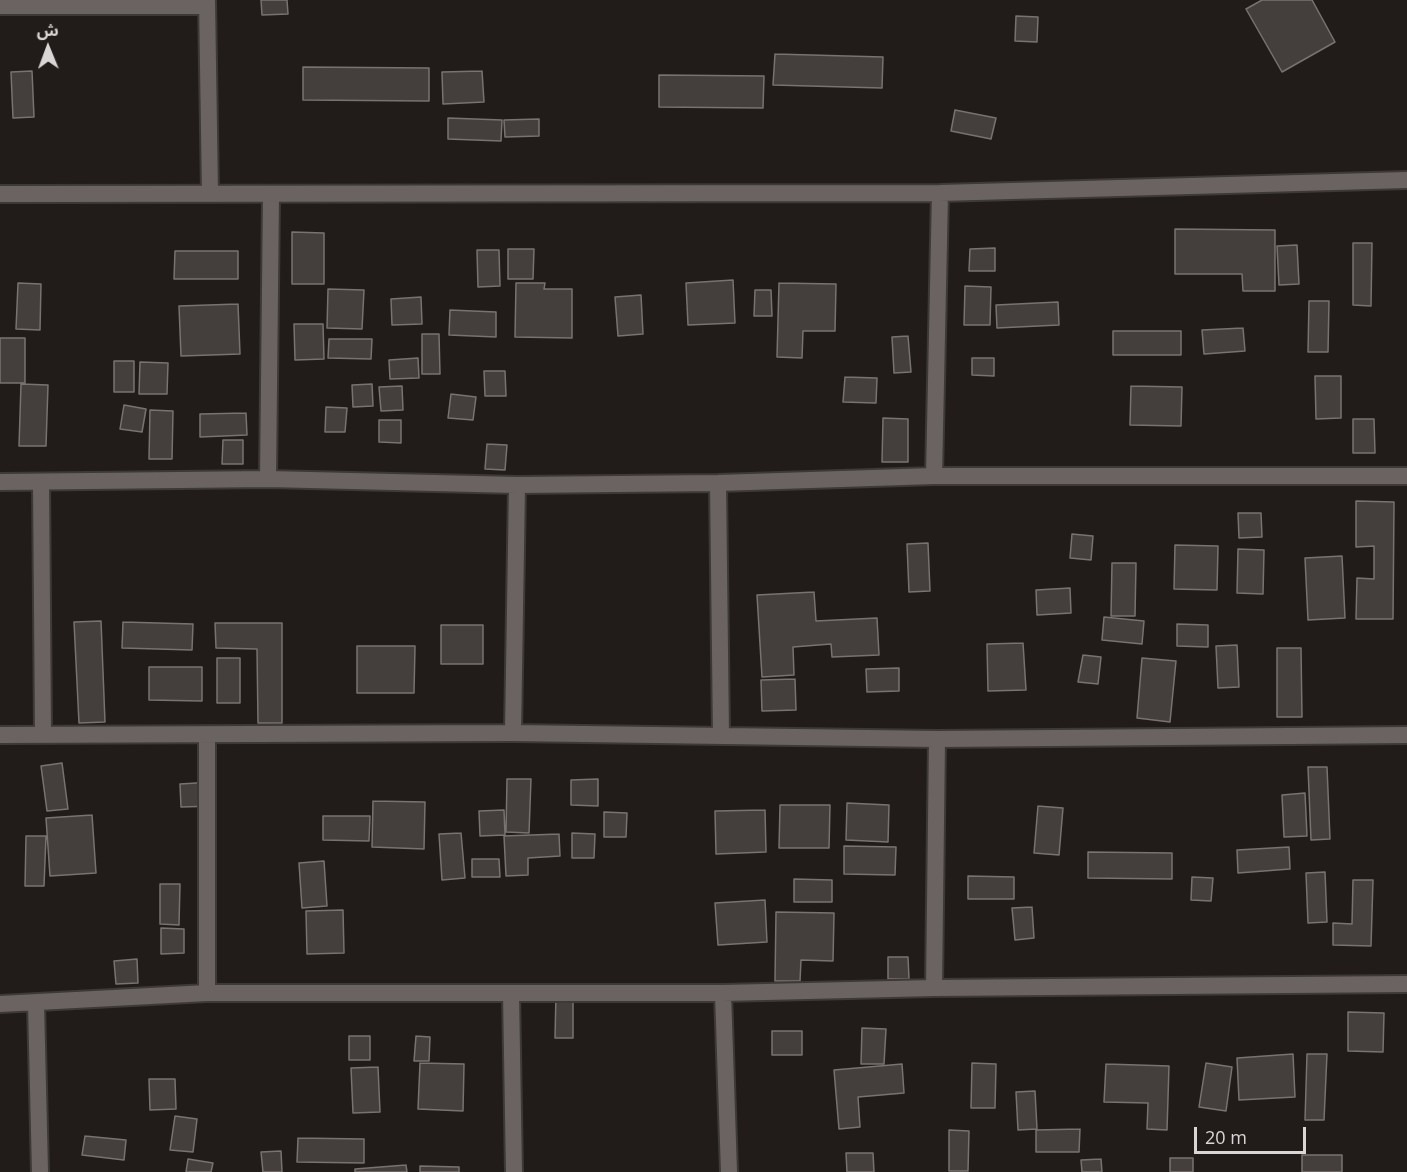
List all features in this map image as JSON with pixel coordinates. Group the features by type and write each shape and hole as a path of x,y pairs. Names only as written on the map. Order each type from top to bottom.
{"street":[{"path":"0,6 207,3 210,194"},
{"path":"0,194 940,193 1407,180"},
{"path":"934,476 940,193"},
{"path":"268,479 271,195"},
{"path":"0,482 268,479 517,485 718,483 934,476 1407,476"},
{"path":"41,482 43,734"},
{"path":"718,483 721,736"},
{"path":"513,733 517,485"},
{"path":"0,735 513,733 937,739 1407,735"},
{"path":"207,735 207,993"},
{"path":"934,988 937,739"},
{"path":"0,1004 207,993 723,993 934,988 1407,984"},
{"path":"511,993 513,1172"},
{"path":"723,993 729,1172"},
{"path":"36,1003 40,1172"}],"building":[{"path":"261,0 287,0 288,14 262,15"},
{"path":"1262,0 1312,0 1335,42 1282,72 1246,9"},
{"path":"1016,16 1038,17 1037,42 1015,41"},
{"path":"775,54 883,57 882,88 773,85"},
{"path":"303,67 429,68 429,101 303,100"},
{"path":"32,71 34,117 13,118 11,72"},
{"path":"482,71 484,102 443,104 442,72"},
{"path":"659,75 764,76 763,108 659,107"},
{"path":"955,110 996,118 991,139 951,131"},
{"path":"448,118 502,120 501,141 448,139"},
{"path":"539,119 539,136 505,137 504,120"},
{"path":"1175,229 1275,230 1275,291 1243,291 1242,274 1175,274"},
{"path":"292,232 324,233 324,284 292,284"},
{"path":"1353,243 1372,243 1371,306 1353,305"},
{"path":"1297,245 1299,284 1279,285 1277,246"},
{"path":"995,248 995,271 969,271 970,249"},
{"path":"508,249 534,249 533,279 508,279"},
{"path":"477,250 499,250 500,286 478,287"},
{"path":"175,251 238,251 238,279 174,279"},
{"path":"733,280 735,323 688,325 686,283"},
{"path":"18,283 41,284 40,330 16,329"},
{"path":"516,283 545,283 544,289 572,289 572,338 515,337"},
{"path":"779,283 836,284 835,331 803,331 802,358 777,357"},
{"path":"965,286 991,287 990,325 964,325"},
{"path":"328,289 364,290 362,329 327,328"},
{"path":"755,290 771,290 772,316 754,316"},
{"path":"641,295 643,334 618,336 615,297"},
{"path":"421,297 422,324 392,325 391,299"},
{"path":"1309,301 1329,301 1328,352 1308,352"},
{"path":"1058,302 1059,325 997,328 996,305"},
{"path":"238,304 240,354 181,356 179,306"},
{"path":"450,310 496,312 496,337 449,335"},
{"path":"294,324 323,324 324,359 295,360"},
{"path":"1243,328 1245,351 1204,354 1202,330"},
{"path":"1113,331 1181,331 1181,355 1113,355"},
{"path":"422,334 439,334 440,374 422,374"},
{"path":"908,336 911,372 894,373 892,337"},
{"path":"0,338 25,338 25,383 0,383"},
{"path":"329,339 372,339 371,359 328,358"},
{"path":"418,358 419,378 390,379 389,360"},
{"path":"972,358 994,358 994,376 972,375"},
{"path":"114,361 134,361 134,392 114,392"},
{"path":"140,362 168,363 167,394 139,394"},
{"path":"484,371 505,371 506,396 485,396"},
{"path":"1315,376 1341,376 1341,418 1316,419"},
{"path":"845,377 877,378 876,403 843,402"},
{"path":"21,384 48,385 46,446 19,446"},
{"path":"372,384 373,406 353,407 352,385"},
{"path":"402,386 403,410 381,411 379,387"},
{"path":"1131,386 1182,387 1181,426 1130,425"},
{"path":"451,394 476,397 473,420 448,418"},
{"path":"124,405 146,409 142,432 120,429"},
{"path":"326,407 347,408 345,432 325,432"},
{"path":"150,410 173,411 172,459 149,459"},
{"path":"246,413 247,435 200,437 200,414"},
{"path":"883,418 908,419 908,462 882,462"},
{"path":"1353,419 1374,419 1375,453 1353,453"},
{"path":"379,420 401,420 401,443 379,442"},
{"path":"223,440 243,440 243,464 222,464"},
{"path":"487,444 507,445 505,470 485,469"},
{"path":"1356,501 1394,502 1393,619 1356,619 1357,578 1374,579 1374,546 1356,547"},
{"path":"1238,513 1261,513 1262,537 1239,538"},
{"path":"1072,534 1093,536 1091,560 1070,558"},
{"path":"928,543 930,591 909,592 907,544"},
{"path":"1175,545 1218,546 1217,590 1174,589"},
{"path":"1238,549 1264,550 1263,594 1237,593"},
{"path":"1342,556 1345,618 1308,620 1305,558"},
{"path":"1112,563 1136,563 1135,616 1111,616"},
{"path":"1070,588 1071,613 1037,615 1036,590"},
{"path":"814,592 816,621 877,618 879,655 832,657 831,644 793,647 794,675 762,677 757,595"},
{"path":"1104,617 1144,621 1142,644 1102,640"},
{"path":"101,621 105,722 79,723 74,622"},
{"path":"123,622 193,624 192,650 122,648"},
{"path":"215,623 282,623 282,723 258,723 257,649 216,648"},
{"path":"1177,624 1208,625 1208,647 1177,646"},
{"path":"441,625 483,625 483,664 441,664"},
{"path":"1023,643 1026,690 988,691 987,644"},
{"path":"1237,645 1239,687 1218,688 1216,646"},
{"path":"357,646 415,646 414,693 357,693"},
{"path":"1277,648 1301,648 1302,717 1277,717"},
{"path":"1083,655 1101,657 1098,684 1078,682"},
{"path":"217,658 240,658 240,703 217,703"},
{"path":"1142,658 1176,661 1170,722 1137,718"},
{"path":"149,667 202,667 202,701 149,700"},
{"path":"899,668 899,691 867,692 866,669"},
{"path":"795,679 796,710 762,711 761,680"},
{"path":"62,763 68,809 47,811 41,766"},
{"path":"1308,767 1327,767 1330,839 1311,840"},
{"path":"507,779 531,779 529,833 506,832"},
{"path":"598,779 598,806 571,805 571,780"},
{"path":"213,782 214,806 181,807 180,784"},
{"path":"1305,793 1307,836 1284,837 1282,795"},
{"path":"373,801 425,802 424,849 372,847"},
{"path":"847,803 889,805 888,842 846,840"},
{"path":"780,805 830,805 829,848 779,848"},
{"path":"1038,806 1063,808 1059,855 1034,853"},
{"path":"504,810 505,835 480,836 479,811"},
{"path":"765,810 766,852 716,854 715,811"},
{"path":"604,812 627,813 626,837 604,837"},
{"path":"92,815 96,873 50,876 46,818"},
{"path":"323,816 370,816 369,841 323,840"},
{"path":"461,833 465,878 442,880 439,834"},
{"path":"572,833 595,834 594,858 572,858"},
{"path":"559,834 560,856 528,858 528,875 506,876 504,836"},
{"path":"26,836 46,836 44,886 25,886"},
{"path":"844,846 896,847 895,875 844,874"},
{"path":"1289,847 1290,869 1238,873 1237,850"},
{"path":"1088,852 1172,853 1172,879 1088,878"},
{"path":"472,859 499,859 500,877 472,877"},
{"path":"324,861 327,906 302,908 299,863"},
{"path":"1325,872 1327,922 1308,923 1306,873"},
{"path":"968,876 1014,877 1014,899 968,899"},
{"path":"1192,877 1213,878 1211,901 1191,900"},
{"path":"794,879 832,880 832,902 794,902"},
{"path":"1353,880 1373,880 1371,946 1333,945 1333,923 1352,924"},
{"path":"160,884 180,884 179,925 160,924"},
{"path":"765,900 767,942 718,945 715,903"},
{"path":"1032,907 1034,938 1015,940 1012,908"},
{"path":"343,910 344,953 307,954 306,911"},
{"path":"776,912 834,913 833,961 801,960 800,981 775,981"},
{"path":"161,928 184,929 184,953 161,954"},
{"path":"888,957 908,957 909,979 888,979"},
{"path":"137,959 138,983 116,984 114,961"},
{"path":"556,994 573,995 573,1038 555,1038"},
{"path":"1348,1012 1384,1013 1383,1052 1348,1051"},
{"path":"862,1028 886,1029 884,1064 861,1064"},
{"path":"772,1031 802,1031 802,1055 772,1055"},
{"path":"349,1036 370,1036 370,1060 349,1060"},
{"path":"416,1036 430,1037 429,1061 414,1061"},
{"path":"1293,1054 1295,1097 1239,1100 1237,1058"},
{"path":"1307,1054 1327,1054 1324,1120 1305,1120"},
{"path":"420,1063 464,1064 463,1111 418,1109"},
{"path":"972,1063 996,1064 995,1108 971,1108"},
{"path":"1206,1063 1232,1067 1226,1111 1199,1107"},
{"path":"902,1064 904,1093 858,1097 860,1127 839,1129 834,1070"},
{"path":"1106,1064 1169,1066 1167,1130 1147,1129 1148,1103 1104,1102"},
{"path":"378,1067 380,1112 353,1113 351,1068"},
{"path":"149,1079 175,1079 176,1109 150,1110"},
{"path":"1035,1091 1037,1129 1018,1130 1016,1092"},
{"path":"175,1116 197,1119 193,1152 170,1150"},
{"path":"1080,1129 1079,1152 1036,1152 1036,1130"},
{"path":"949,1130 969,1131 968,1171 949,1171"},
{"path":"85,1136 126,1140 124,1160 82,1155"},
{"path":"298,1138 364,1139 364,1163 297,1162"},
{"path":"281,1151 282,1172 263,1172 261,1152"},
{"path":"846,1153 873,1153 874,1172 847,1172"},
{"path":"1302,1155 1342,1155 1342,1172 1302,1172"},
{"path":"1170,1158 1193,1158 1193,1172 1170,1172"},
{"path":"188,1159 213,1163 211,1172 186,1172"},
{"path":"1101,1159 1102,1172 1082,1172 1081,1160"},
{"path":"406,1165 407,1172 355,1172 355,1169"},
{"path":"420,1166 459,1167 459,1172 420,1172"}]}
